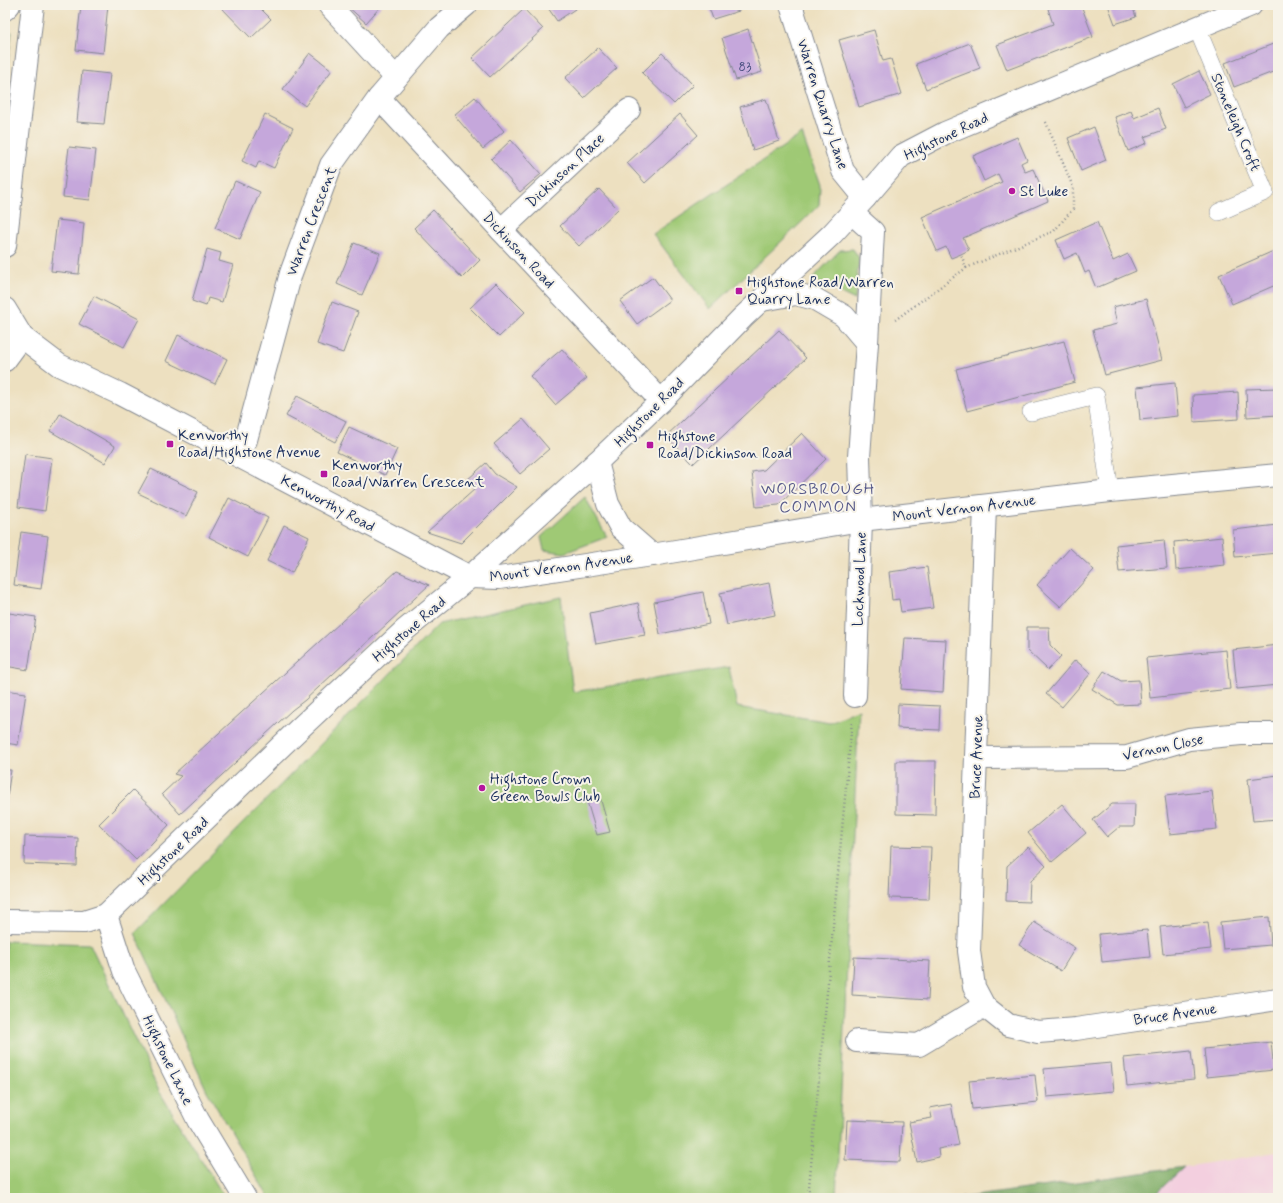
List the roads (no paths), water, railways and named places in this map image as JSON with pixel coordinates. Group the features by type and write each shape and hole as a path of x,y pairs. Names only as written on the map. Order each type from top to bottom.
{"street":[{"path":"5,9 10,5"},
{"path":"5,246 13,105 33,5"},
{"path":"329,5 396,78"},
{"name":"Warren Crescent","path":"237,455 246,440 291,273 331,165 379,98 439,28 466,5"},
{"name":"Warren Quarry Lane","path":"791,5 843,170 858,205"},
{"name":"Highstone Road","path":"106,915 300,728 399,636 470,577 597,462 661,401 762,300 832,234 901,156 945,133 1251,5"},
{"name":"Dickinson Road","path":"379,98 661,401"},
{"name":"Dickinson Place","path":"501,230 629,110"},
{"name":"Lockwood Lane","path":"855,696 862,520 860,457 873,232 858,205"},
{"path":"762,300 796,294 815,299 844,316 867,343"},
{"path":"5,309 22,337 5,360"},
{"name":"Kenworthy Road","path":"22,337 59,364 120,394 470,577"},
{"name":"Mount Vernon Avenue","path":"597,462 608,504 621,528 652,555"},
{"name":"Mount Vernon Avenue","path":"470,577 499,578 652,555 862,520 1110,491 1278,475"},
{"name":"Bruce Avenue","path":"985,506 969,951 974,987 984,1006 1008,1025 1038,1032 1076,1029 1278,999"},
{"name":"Vernon Close","path":"976,758 1127,757 1189,739 1241,734 1278,734"},
{"path":"5,921 84,922 106,915"},
{"name":"Highstone Lane","path":"106,915 124,971 198,1120 245,1198"},
{"path":"858,1041 919,1045 984,1006"}],"lane":[{"name":"Stoneleigh Croft","path":"1197,28 1265,192 1219,212"},
{"path":"1031,412 1096,396 1110,491"}],"place":[{"name":"St Luke","path":"1012,191"},
{"name":"Highstone Road/Warren Quarry Lane","path":"739,291"},
{"name":"Kenworthy Road/Highstone Avenue","path":"170,444"},
{"name":"Highstone Road/Dickinson Road","path":"650,445"},
{"name":"Kenworthy Road/Warren Crescent","path":"324,474"},
{"name":"Highstone Crown Green Bowls Club","path":"482,788"}],"district":[{"name":"WORSBROUGH COMMON","path":"818,497"}]}
